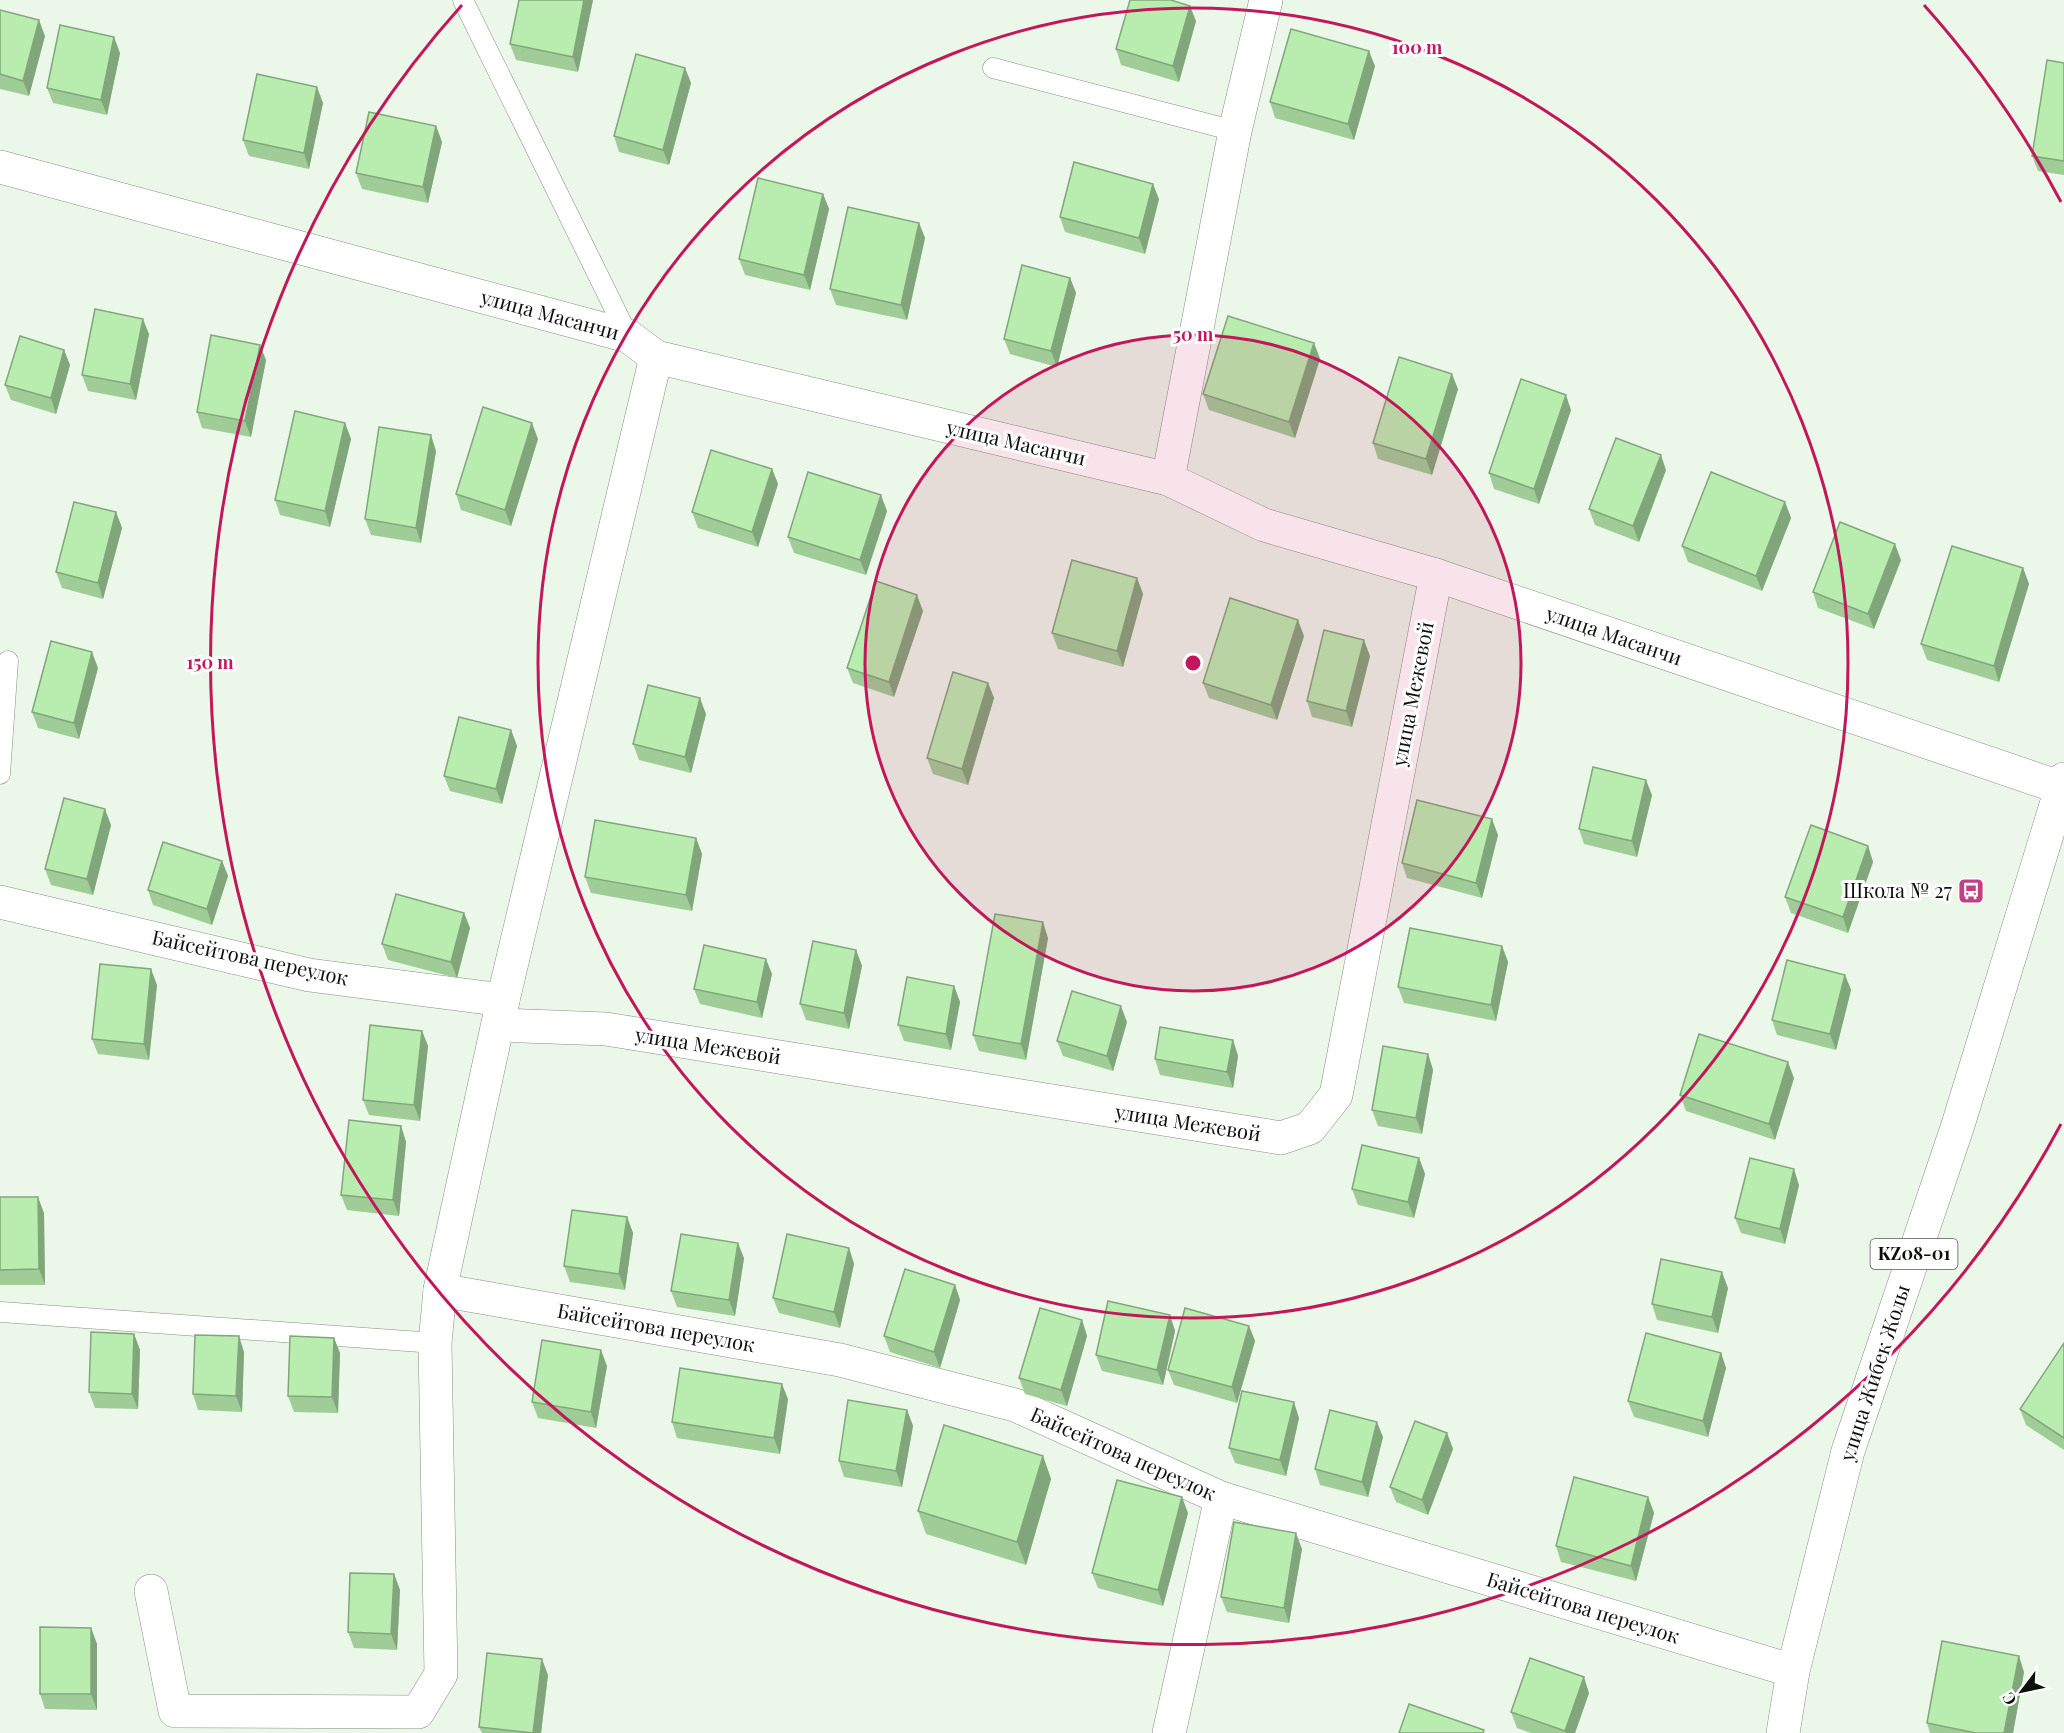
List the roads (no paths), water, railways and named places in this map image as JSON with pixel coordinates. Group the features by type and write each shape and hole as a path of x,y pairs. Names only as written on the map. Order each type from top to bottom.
{"street":[{"path":"1168,479 1235,131 1266,0"},
{"name":"улица Масанчи","path":"0,167 628,336 656,357 1168,479 1264,525 1436,575 2063,784"},
{"path":"151,1592 175,1711 418,1712 441,1674 435,1343 440,1290 501,1012 656,357"},
{"name":"улица Межевой","path":"501,1012 1281,1138 1310,1128 1336,1095 1436,575"},
{"name":"улица Жибек Жолы","path":"1783,1733 1793,1671 1848,1451 1958,1125 2063,784"},
{"name":"Байсейтова переулок","path":"0,902 309,975 501,1012"},
{"name":"Байсейтова переулок","path":"440,1290 840,1360 1015,1405 1221,1498 1793,1671"},
{"path":"1169,1733 1221,1498"}],"lane":[{"path":"463,0 628,336"},
{"path":"993,68 1235,131"},
{"path":"0,774 8,661"},
{"path":"2,1312 435,1343"}],"place":[{"name":"Школа № 27","path":"1971,891"}]}
